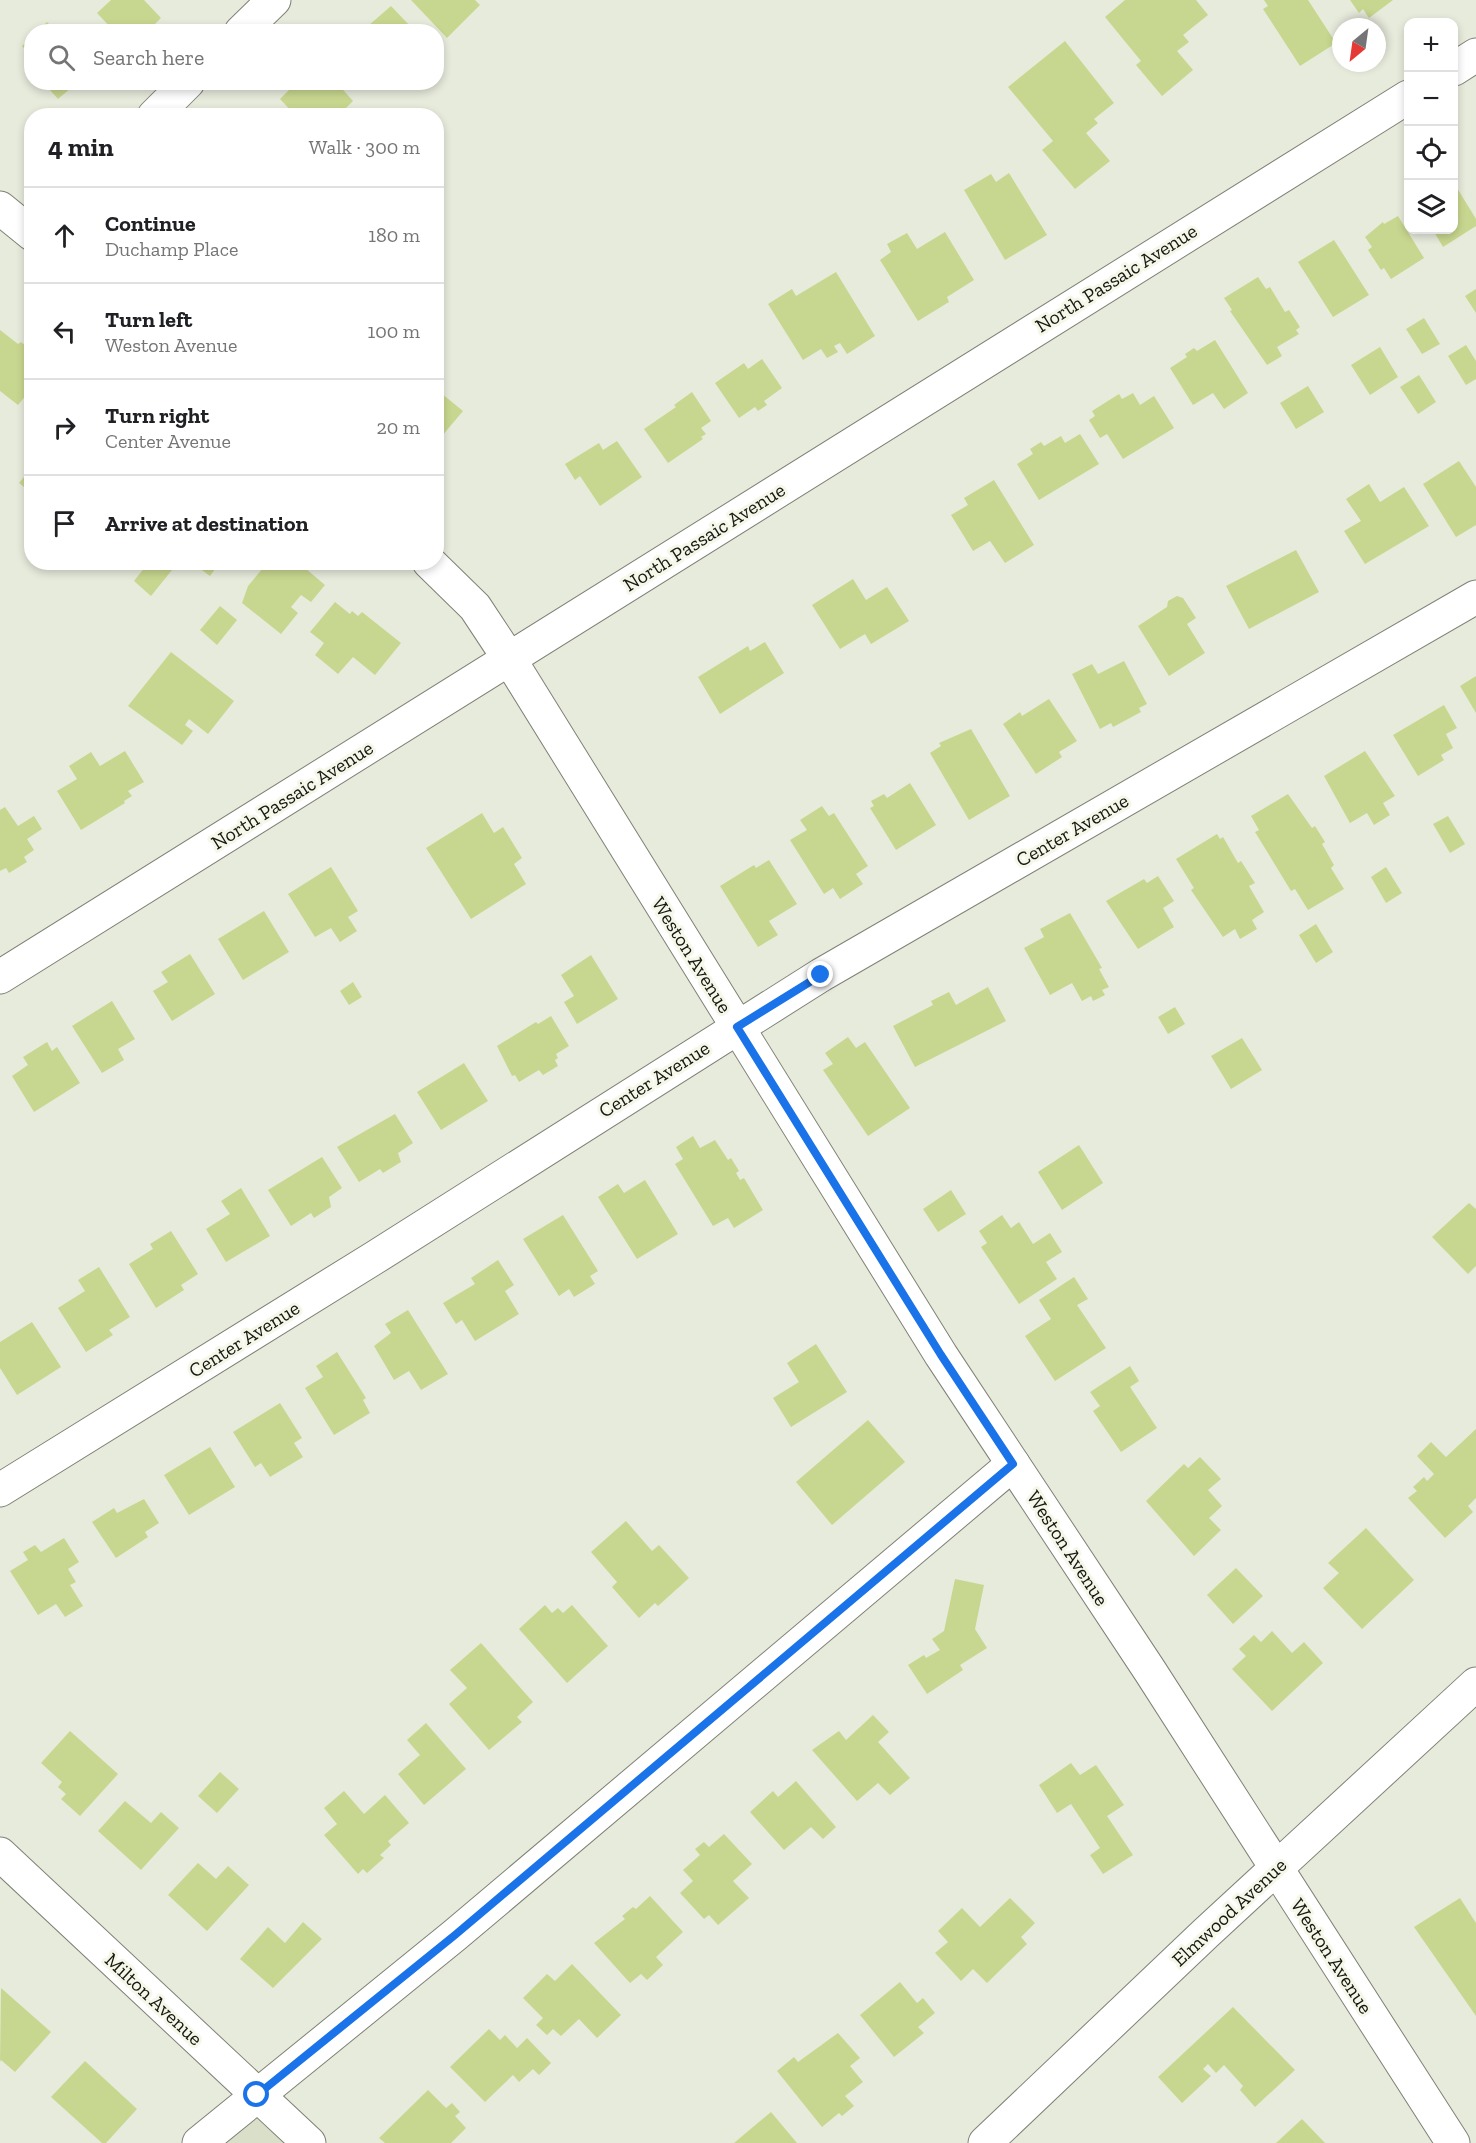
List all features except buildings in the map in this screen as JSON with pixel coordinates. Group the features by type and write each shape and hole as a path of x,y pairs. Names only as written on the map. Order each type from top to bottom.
{"street":[{"path":"249,24 274,0"},
{"path":"1458,66 1476,55"},
{"path":"162,108 180,90"},
{"name":"North Passaic Avenue","path":"0,977 1404,99"},
{"path":"0,208 24,228"},
{"name":"Weston Avenue","path":"437,570 474,607 510,660 941,1355 1277,1869 1452,2143"},
{"name":"Center Avenue","path":"0,1490 374,1258 821,975 1476,597"},
{"path":"199,2143 455,1935 1013,1464"},
{"name":"Elmwood Avenue","path":"985,2143 1476,1683"},
{"name":"Milton Avenue","path":"0,1854 309,2143"}],"shaded area":[{"path":"257,2095 309,2143 199,2143"}],"route":[{"path":"257,2095 455,1935 1013,1464 941,1355 737,1027 821,975"}]}
